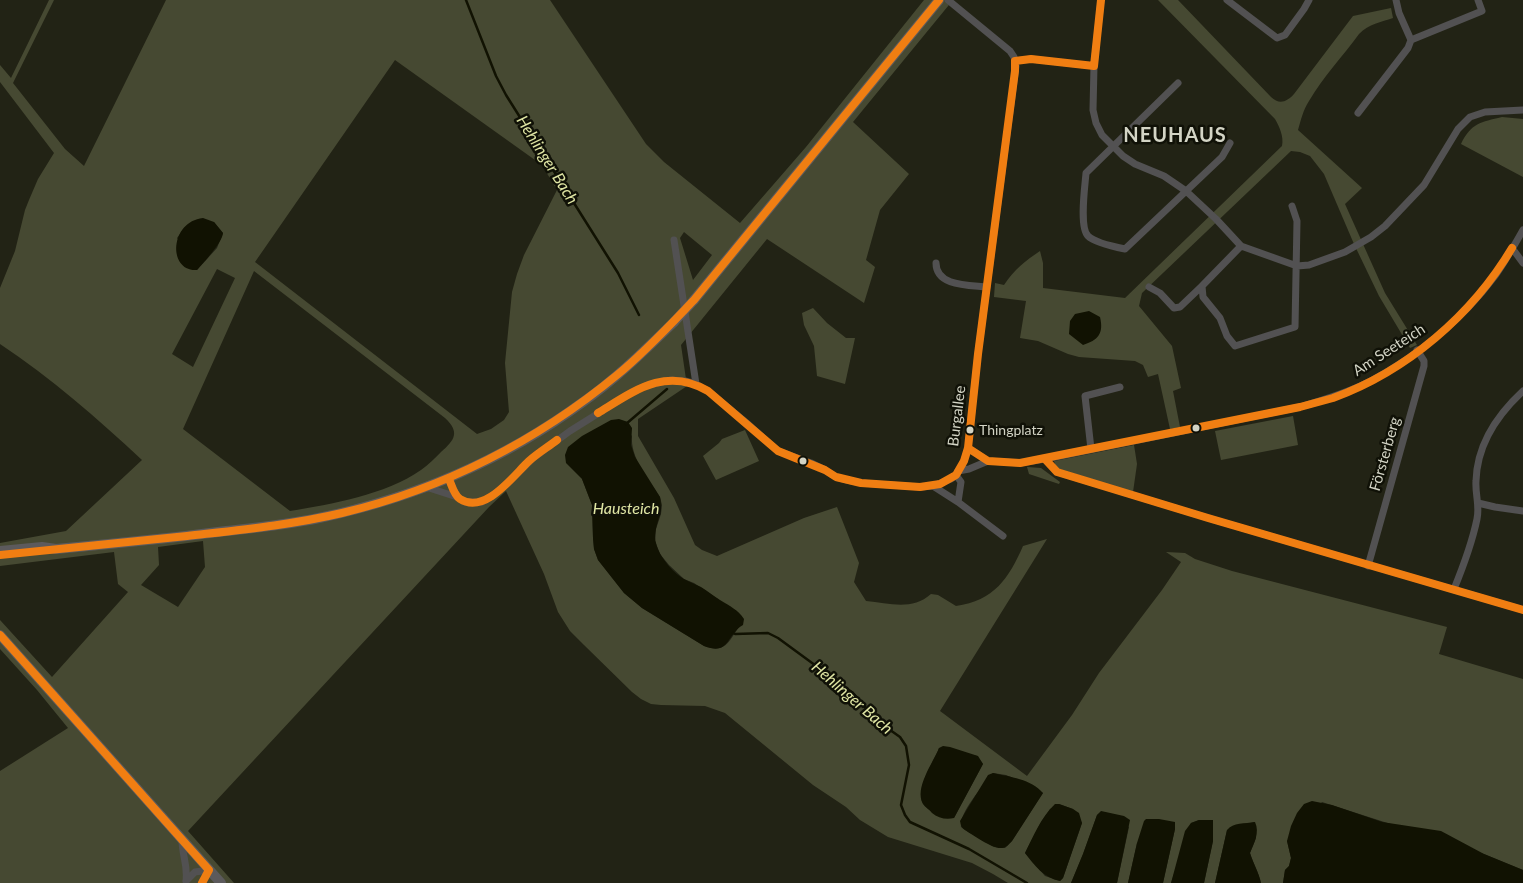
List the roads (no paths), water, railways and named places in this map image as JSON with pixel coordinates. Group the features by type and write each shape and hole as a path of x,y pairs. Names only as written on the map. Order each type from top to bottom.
{"street":[{"path":"0,555 208,534 290,523 343,512 380,502 448,479 526,439 584,402 627,367 674,322 939,0"},
{"path":"948,0 997,40 1012,54 1015,61 1031,59 1094,66"},
{"path":"1101,0 1094,66 1093,110 1096,123 1102,135 1123,156 1135,164 1164,176 1186,191 1241,246 1297,266 1309,265 1345,252 1371,237 1385,226 1424,186 1458,129 1470,117 1484,112 1523,110"},
{"path":"1227,0 1276,38 1285,35 1309,0"},
{"path":"1396,0 1399,13 1412,40"},
{"path":"1358,114 1412,40 1482,11 1478,0"},
{"name":"Burgallee","path":"957,473 964,461 968,448 1015,61"},
{"path":"1178,83 1086,173 1083,222 1085,232 1089,237 1109,246 1125,249 1222,157 1230,144"},
{"path":"1202,286 1203,296 1220,318 1227,336 1235,346 1295,327 1297,221 1292,206"},
{"name":"Am Seeteich","path":"957,473 988,461 1020,462 1045,459 1300,407 1336,396 1369,382 1437,336 1471,304 1496,274 1523,230"},
{"path":"674,240 696,384"},
{"path":"1150,287 1160,293 1176,309 1202,286 1241,246"},
{"path":"1512,248 1523,264"},
{"path":"936,263 939,275 950,282 987,287"},
{"name":"Försterberg","path":"1368,566 1424,366 1424,361 1418,350"},
{"path":"426,487 458,497 465,502 482,502 492,496 538,454 570,431 634,391 648,385 671,380 696,384 708,391 772,447 781,453 811,463 836,477 861,483 920,487 933,486 950,479 957,473 961,482 958,502"},
{"path":"1090,449 1085,396 1120,387"},
{"path":"1454,589 1478,517 1475,482 1480,457 1486,440 1498,417 1523,391"},
{"path":"968,448 988,461"},
{"path":"1045,459 1057,472 1368,566 1523,610"},
{"path":"448,479 458,497"},
{"path":"933,486 958,502 1003,536"},
{"path":"1478,503 1523,511"},
{"path":"0,551 42,546 56,549"},
{"path":"0,635 220,883"},
{"path":"182,840 182,852 187,866 185,882"},
{"path":"185,882 195,872 209,870"},
{"path":"202,883 209,870"}],"water":[{"path":"203,218 214,222 223,233 222,237 197,270 188,269 181,263 177,255 176,246 184,228 192,221"},
{"path":"1089,311 1100,317 1101,328 1099,336 1083,345 1069,334 1070,321 1075,314"},
{"name":"Hausteich","path":"619,419 628,422 632,428 631,445 635,457 660,497 661,510 655,537 663,558 679,576 701,587 730,606 744,619 743,625 727,643 719,648 704,646 642,608 624,593 598,560 594,549 592,505 582,479 566,463 565,455 568,447 582,436 611,420"},
{"path":"943,746 978,756 983,764 954,818 951,819 934,815 923,804 921,798 925,776 939,748"},
{"path":"993,773 1026,782 1043,793 1012,841 1003,848 988,844 978,838 964,829 960,821 988,775"},
{"path":"1312,801 1332,805 1382,822 1441,831 1484,854 1523,870 1523,883 1283,883 1285,870 1289,866 1291,858 1287,841 1291,826 1304,804"},
{"path":"1055,804 1073,809 1079,813 1082,823 1063,878 1060,881 1044,874 1025,853 1041,821"},
{"path":"1101,811 1124,816 1130,820 1117,883 1071,883 1097,815"},
{"path":"1146,819 1175,822 1163,883 1128,883 1137,843"},
{"path":"1199,820 1213,820 1213,841 1204,883 1171,883 1185,831 1191,823"},
{"path":"1255,822 1257,834 1250,853 1261,883 1215,883 1227,830 1236,824"}],"waterway":[{"name":"Hehlinger Bach","path":"466,0 496,76 506,95 618,273 639,315"},
{"name":"Hehlinger Bach","path":"626,424 667,389"},
{"name":"Hehlinger Bach","path":"733,633 768,633 778,638 853,693 876,720 900,737 906,746 909,765 901,805 910,822 969,849 1027,883"}],"place":[{"name":"Thingplatz","path":"970,430"}],"district":[{"name":"NEUHAUS","path":"1175,136"}]}
